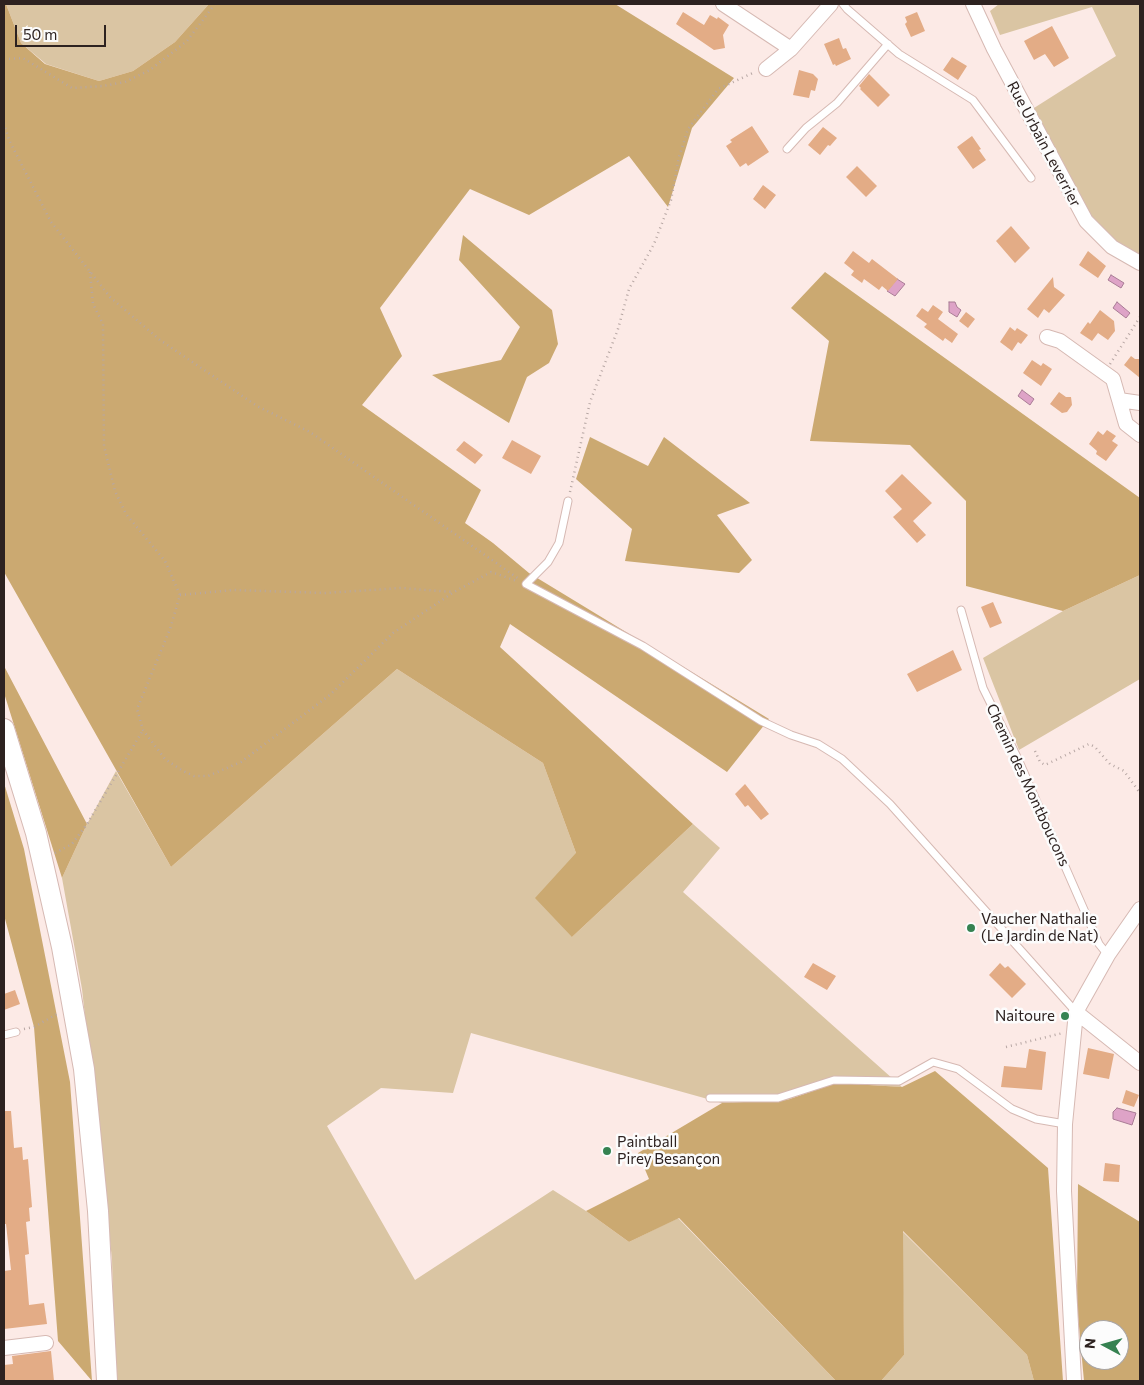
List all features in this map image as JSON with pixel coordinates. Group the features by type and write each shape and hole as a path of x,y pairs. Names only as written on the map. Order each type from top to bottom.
{"main road":[{"path":"4,729 36,833 62,947 84,1069 98,1211 107,1381"}],"street":[{"path":"722,4 791,49"},
{"path":"766,69 791,49 831,4"},
{"name":"Rue Urbain Leverrier","path":"973,4 1008,75 1086,221 1112,247 1140,263"},
{"path":"1047,337 1060,341 1113,380 1126,424 1140,435"},
{"path":"1119,400 1140,403"},
{"path":"1074,1381 1064,1191 1065,1124 1076,1012 1108,955 1140,909"},
{"path":"1076,1012 1140,1063"},
{"path":"4,1348 46,1343"}],"lane":[{"path":"843,4 900,54 973,100 1031,178"},
{"path":"787,149 806,128 837,103 888,44"},
{"path":"568,501 559,543 548,562 526,584 643,646 761,721 791,735 818,744 842,759 890,804 1076,1012"},
{"name":"Chemin des Montboucons","path":"961,610 983,688 1018,759 1099,944 1108,955"},
{"path":"4,1035 16,1032"},
{"path":"710,1098 778,1098 834,1080 900,1081 933,1062 958,1068 1012,1109 1036,1119 1065,1124"}],"path":[{"path":"4,59 23,58 72,88 125,82 150,70 186,41 215,4"},
{"path":"568,501 590,402 618,329 630,289 654,244 671,200 679,157 688,130 718,90 747,75 766,69"},
{"path":"4,123 9,140 51,222 110,297 160,340 257,406 310,432 526,584"},
{"path":"90,272 93,304 103,324 104,446 115,491 126,514 165,561 180,594 170,629 137,708 143,730 165,759 183,772 194,776 208,776 241,762 331,694 393,632 454,592 490,572 501,574 526,584"},
{"path":"1104,373 1140,316"},
{"path":"180,594 233,590 325,593 401,588 454,592"},
{"path":"42,860 72,844 87,824 143,730"},
{"path":"1035,751 1040,762 1045,765 1089,744 1095,747 1110,764 1124,771 1140,793"},
{"path":"16,1032 34,1026 72,1006"},
{"path":"1006,1047 1074,1030"}],"shaded area":[{"path":"4,4 6,4 21,43 45,64 99,81 133,71 175,42 209,4 615,4 734,78 692,128 668,207 629,156 529,215 470,189 380,308 402,356 362,405 481,490 465,523 529,573 769,719 727,772 510,624 500,647 693,824 572,937 535,898 576,853 543,763 397,669 171,867 4,572"},
{"path":"6,4 209,4 175,42 133,71 99,81 46,64 21,43"},
{"path":"999,4 1140,4 1140,255 1117,243 1090,214 1034,108 1116,56 1092,7 1000,35 990,11"},
{"path":"463,235 552,310 558,344 549,363 527,377 509,423 432,375 501,360 520,327 459,260"},
{"path":"825,272 1140,498 1140,575 1063,611 966,586 966,501 910,445 810,441 829,341 791,308"},
{"path":"1111,275 1124,283 1121,288 1108,280"},
{"path":"897,279 905,284 895,296 887,291"},
{"path":"949,302 955,302 961,310 957,317 949,312"},
{"path":"1117,302 1130,313 1126,318 1113,308"},
{"path":"1022,390 1034,399 1030,405 1018,396"},
{"path":"590,437 648,466 664,437 750,503 717,515 752,560 739,573 625,561 632,529 576,479"},
{"path":"1140,575 1140,679 1019,750 983,658 1063,611"},
{"path":"4,666 87,824 62,878 4,693"},
{"path":"397,669 543,763 576,853 572,937 693,824 720,848 683,892 902,1087 836,1083 787,1100 722,1103 471,1033 453,1093 381,1088 327,1126 415,1280 553,1190 629,1242 678,1218 836,1381 115,1381 112,1259 82,989 62,878 87,824 116,771 171,867"},
{"path":"4,783 24,849 70,1082 92,1381 58,1341 34,1027 4,915"},
{"path":"935,1071 1048,1168 1063,1381 1034,1381 1027,1355 903,1231 904,1355 881,1381 836,1381 679,1218 629,1242 586,1211 649,1179 638,1153 722,1103 787,1100 836,1083 902,1087"},
{"path":"1117,1108 1136,1113 1132,1125 1113,1119 1113,1112"},
{"path":"1078,1184 1140,1222 1140,1381 1084,1381 1083,1370 1129,1370 1129,1320 1079,1320 1079,1327 1077,1305"},
{"path":"902,1231 1027,1355 1034,1381 881,1381 904,1355"}],"building":[{"path":"683,12 704,25 710,15 717,19 718,17 729,25 723,35 725,48 714,50 676,24"},
{"path":"917,12 925,31 911,37 905,24 907,22 905,17"},
{"path":"1052,26 1069,58 1054,67 1045,54 1034,60 1024,41"},
{"path":"839,38 843,49 846,48 851,59 836,66 835,64 833,65 824,44"},
{"path":"952,57 967,66 958,80 943,70"},
{"path":"799,70 813,74 818,79 815,91 811,90 809,98 793,95"},
{"path":"869,74 890,95 878,107 859,86"},
{"path":"752,126 769,152 748,166 746,163 740,167 726,146 732,142 730,140"},
{"path":"823,127 837,138 820,155 808,145"},
{"path":"972,136 986,160 973,169 957,147"},
{"path":"857,166 877,186 866,197 846,177"},
{"path":"763,185 776,195 765,209 753,199"},
{"path":"1011,226 1030,248 1015,263 996,241"},
{"path":"853,251 869,263 872,259 898,279 888,291 882,286 879,290 864,279 862,283 851,275 854,271 844,263"},
{"path":"1088,251 1106,266 1098,278 1079,265"},
{"path":"1053,277 1054,287 1065,295 1049,313 1044,309 1038,318 1027,309"},
{"path":"933,305 943,312 938,319 958,334 952,343 945,338 943,341 924,327 927,324 916,316 922,308 928,312"},
{"path":"1100,310 1114,321 1115,331 1108,340 1098,333 1092,341 1080,333 1088,322 1090,324"},
{"path":"966,312 975,319 968,328 959,321"},
{"path":"1010,327 1015,331 1017,328 1028,335 1021,344 1018,342 1012,351 1000,342"},
{"path":"1131,356 1135,359 1140,359 1140,378 1124,365"},
{"path":"1032,360 1041,366 1043,363 1052,369 1041,386 1023,373"},
{"path":"1059,392 1066,397 1071,397 1072,405 1067,412 1062,413 1050,404"},
{"path":"1107,430 1116,436 1112,441 1118,445 1106,461 1096,454 1097,451 1089,444 1098,431 1103,435"},
{"path":"512,440 541,456 531,474 502,458"},
{"path":"464,441 483,455 475,464 456,450"},
{"path":"902,474 932,503 913,521 926,535 917,543 893,517 902,509 885,491"},
{"path":"993,602 1002,623 990,628 981,607"},
{"path":"953,650 962,670 917,692 907,674"},
{"path":"745,784 769,814 761,820 748,805 745,807 735,794"},
{"path":"813,963 836,976 827,990 804,977"},
{"path":"1000,963 1005,968 1008,966 1026,984 1012,998 989,975"},
{"path":"15,990 20,1004 4,1010 4,994"},
{"path":"1088,1048 1114,1054 1109,1079 1083,1074"},
{"path":"1029,1049 1046,1052 1042,1090 1001,1087 1004,1066 1026,1068"},
{"path":"1126,1090 1139,1095 1134,1107 1122,1103"},
{"path":"4,1111 11,1111 14,1148 22,1147 23,1160 28,1159 32,1207 29,1208 30,1221 26,1222 29,1254 25,1255 29,1305 44,1303 47,1324 4,1329 4,1271 11,1270 6,1224 4,1224"},
{"path":"1105,1163 1120,1165 1119,1182 1103,1181"},
{"path":"51,1351 54,1381 5,1381 4,1365 13,1364 12,1356"}],"place":[{"name":"Vaucher Nathalie (Le Jardin de Nat)","path":"971,928"},
{"name":"Naitoure","path":"1065,1016"},
{"name":"Paintball Pirey Besançon","path":"607,1151"}]}
